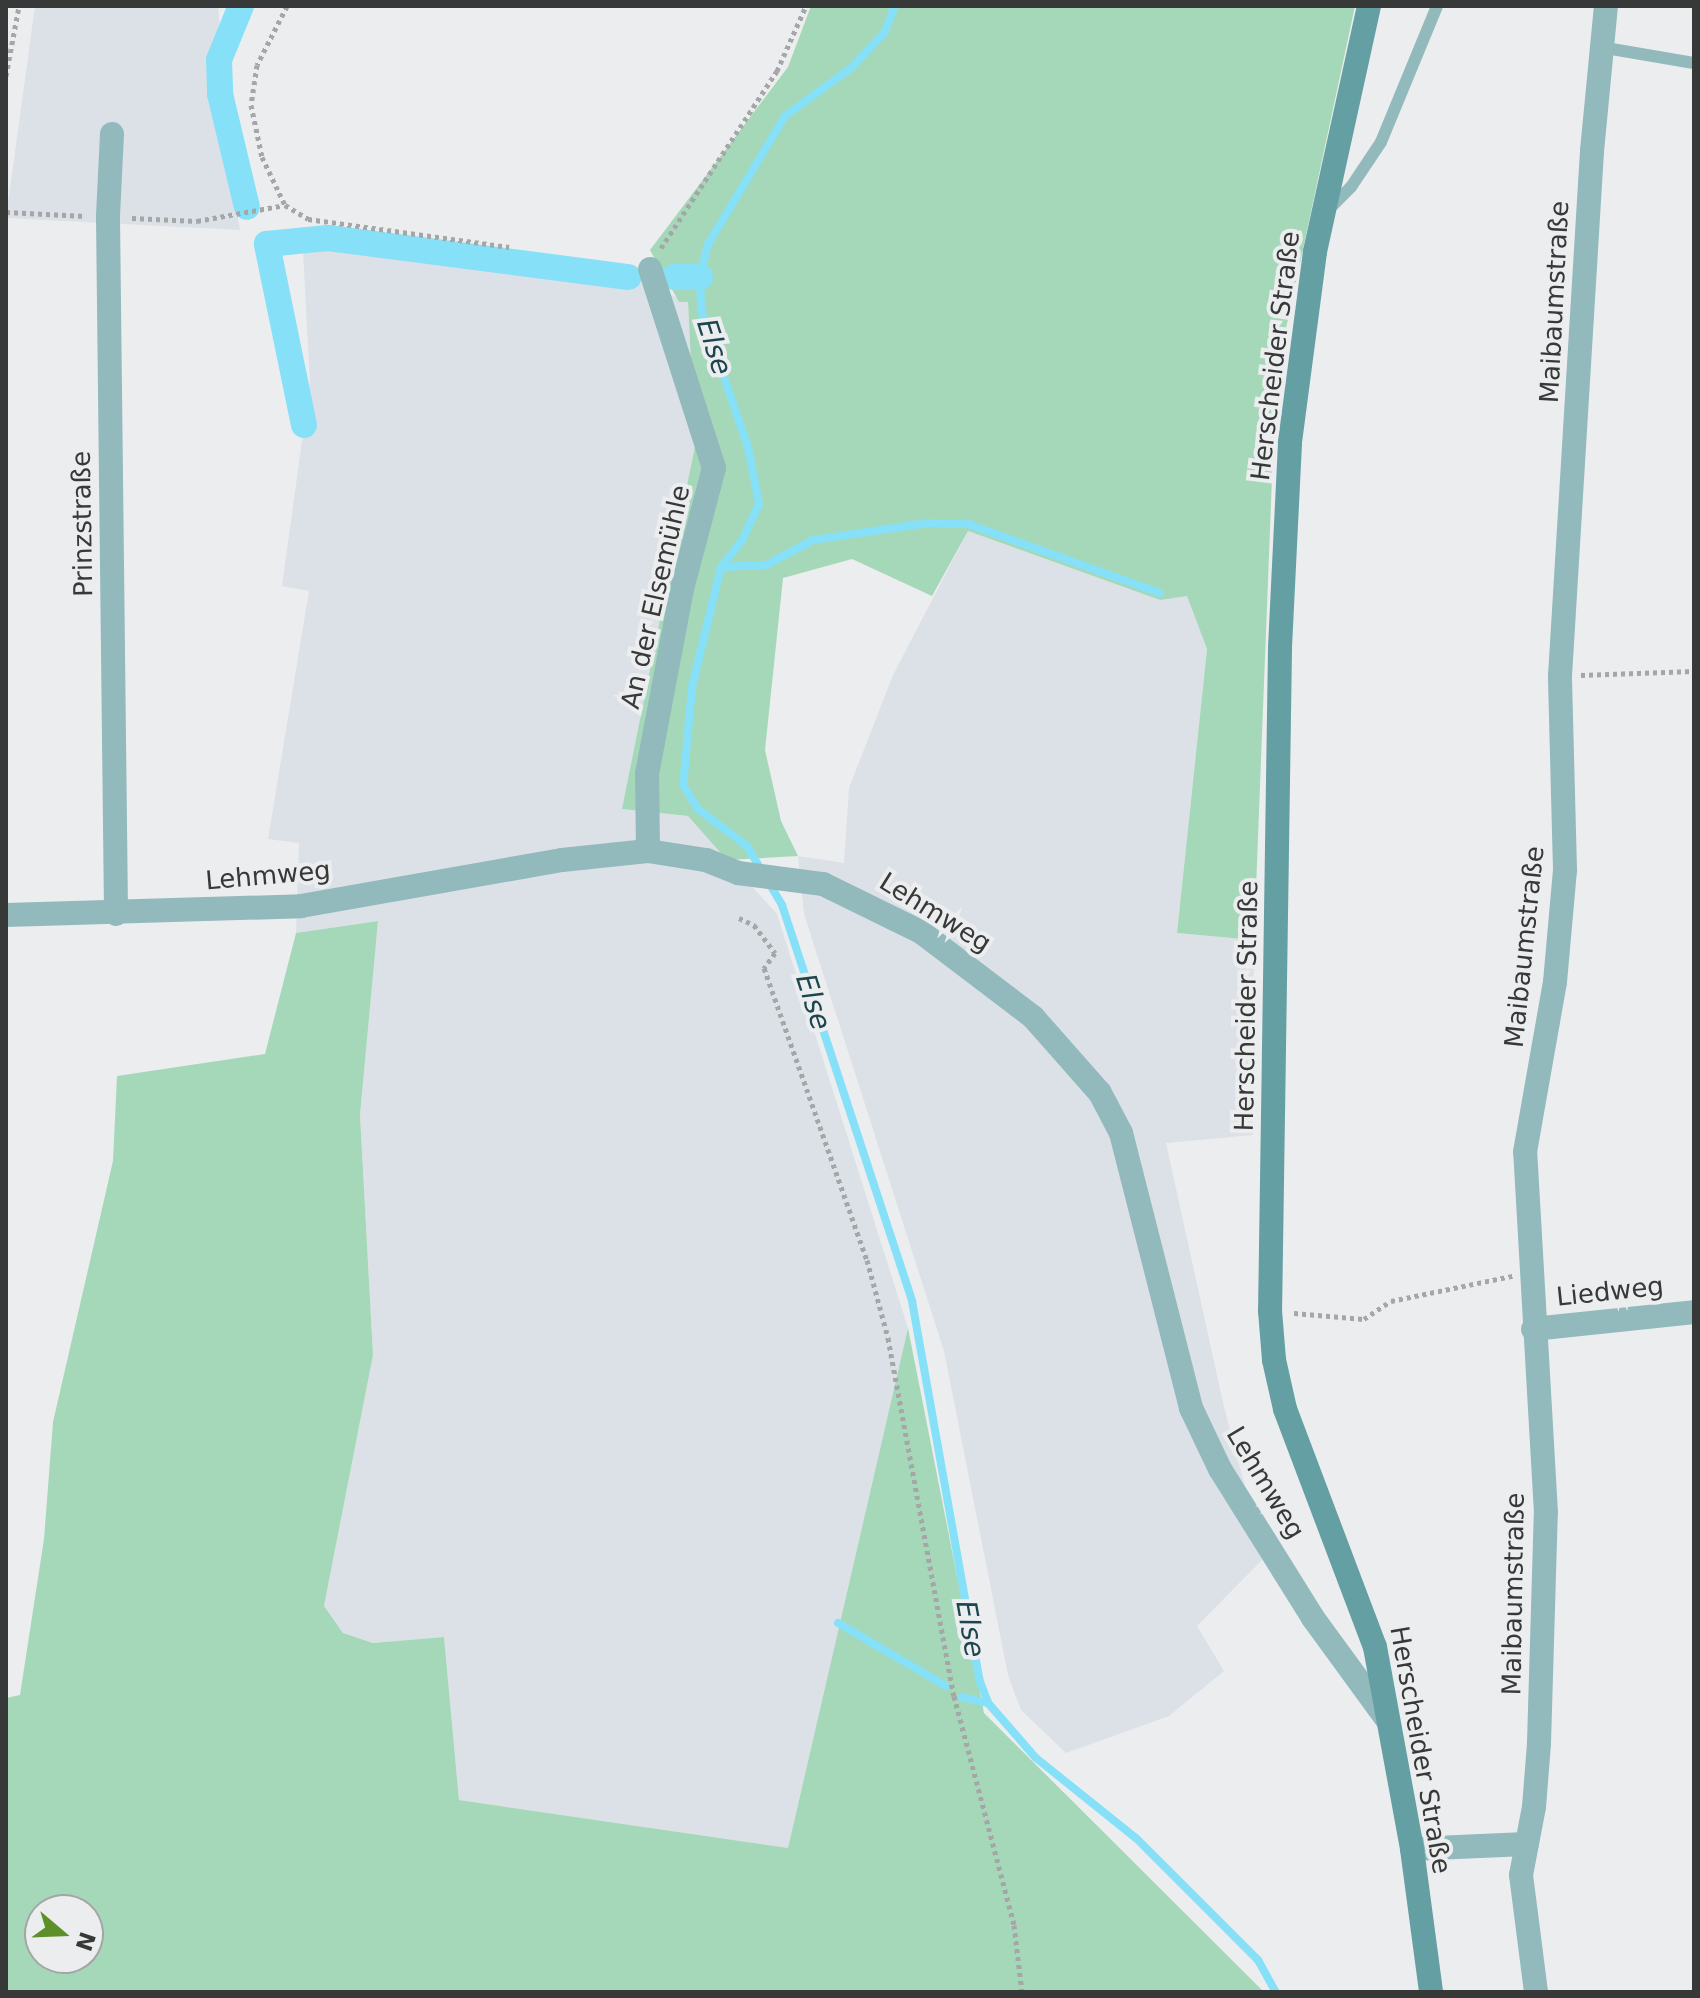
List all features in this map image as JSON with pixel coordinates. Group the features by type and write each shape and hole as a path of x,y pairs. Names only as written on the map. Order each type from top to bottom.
{"main road":[{"name":"Herscheider Straße","path":"1369,6 1322,217 1301,340 1283,563 1270,1311 1274,1360 1285,1409 1368,1621 1412,1849 1431,1992"}],"street":[{"name":"Maibaumstraße","path":"1536,1992 1521,1875 1539,1743 1546,1513 1528,1272 1525,1152 1555,982 1565,870 1560,676 1600,47 1606,6"},
{"name":"Prinzstraße","path":"112,134 108,217 116,914"},
{"name":"An der Elsemühle","path":"648,851 647,774 682,589 714,468 650,269"},
{"name":"Lehmweg","path":"6,915 301,906 562,860 648,851 706,860 738,873 823,884 861,900 968,964 1033,1017 1100,1093 1121,1133 1191,1408 1220,1469 1313,1618 1386,1718"},
{"name":"Liedweg","path":"1533,1329 1694,1312"},
{"path":"1412,1849 1527,1844"}],"lane":[{"path":"1322,217 1351,187 1381,142 1437,6"},
{"path":"1600,47 1694,63"}],"path":[{"path":"6,76 19,6"},
{"path":"287,6 257,65 251,105 262,157 285,205 308,219 509,247"},
{"path":"650,269 777,71 806,6"},
{"path":"6,212 197,221 285,205"},
{"path":"1560,676 1694,671"},
{"path":"739,918 754,925 775,953 764,968 867,1260 888,1338 954,1696 1014,1925 1022,1992"},
{"path":"1270,1311 1364,1319 1391,1301 1528,1272"}],"shaded area":[{"path":"35,6 218,6 220,29 209,54 240,230 6,218"},
{"path":"302,232 610,268 688,302 695,446 623,809 688,816 777,914 908,1328 788,1848 459,1800 444,1637 373,1643 343,1633 324,1606 373,1355 360,1115 378,921 296,933 299,843 268,839 309,591 282,586 310,383"},
{"path":"968,531 1160,600 1187,595 1207,649 1177,933 1254,940 1253,1135 1166,1143 1224,1407 1264,1558 1197,1626 1224,1671 1169,1716 1066,1753 1021,1710 1008,1675 944,1351 804,914 798,856 844,863 849,788 893,675"}],"green space":[{"path":"811,6 1355,6 1276,375 1254,940 1177,933 1207,649 1187,596 1160,600 968,531 932,596 852,559 783,578 765,750 781,821 798,856 727,860 688,816 622,809 695,446 688,302 679,302 650,250 788,67"},
{"path":"378,921 360,1115 373,1355 324,1606 343,1633 373,1643 444,1637 459,1800 788,1848 908,1328 984,1713 1264,1992 6,1992 6,1698 20,1695 44,1539 53,1422 113,1161 117,1076 265,1054 296,933"}],"waterway":[{"path":"241,6 219,60 220,94 247,207"},
{"name":"Else","path":"895,6 884,33 851,68 785,116 708,244 700,277 701,310 748,447 759,504 743,539 721,567 692,687 683,785 698,809 747,846 782,905 912,1301 979,1679 988,1703 1036,1758 1136,1838 1258,1960 1276,1992"},
{"path":"304,425 267,244 328,238 628,277"},
{"path":"674,277 700,277"},
{"path":"721,567 766,565 813,540 928,523 968,524 1160,593"},
{"path":"838,1623 946,1686"},
{"path":"962,1697 988,1703"}]}
